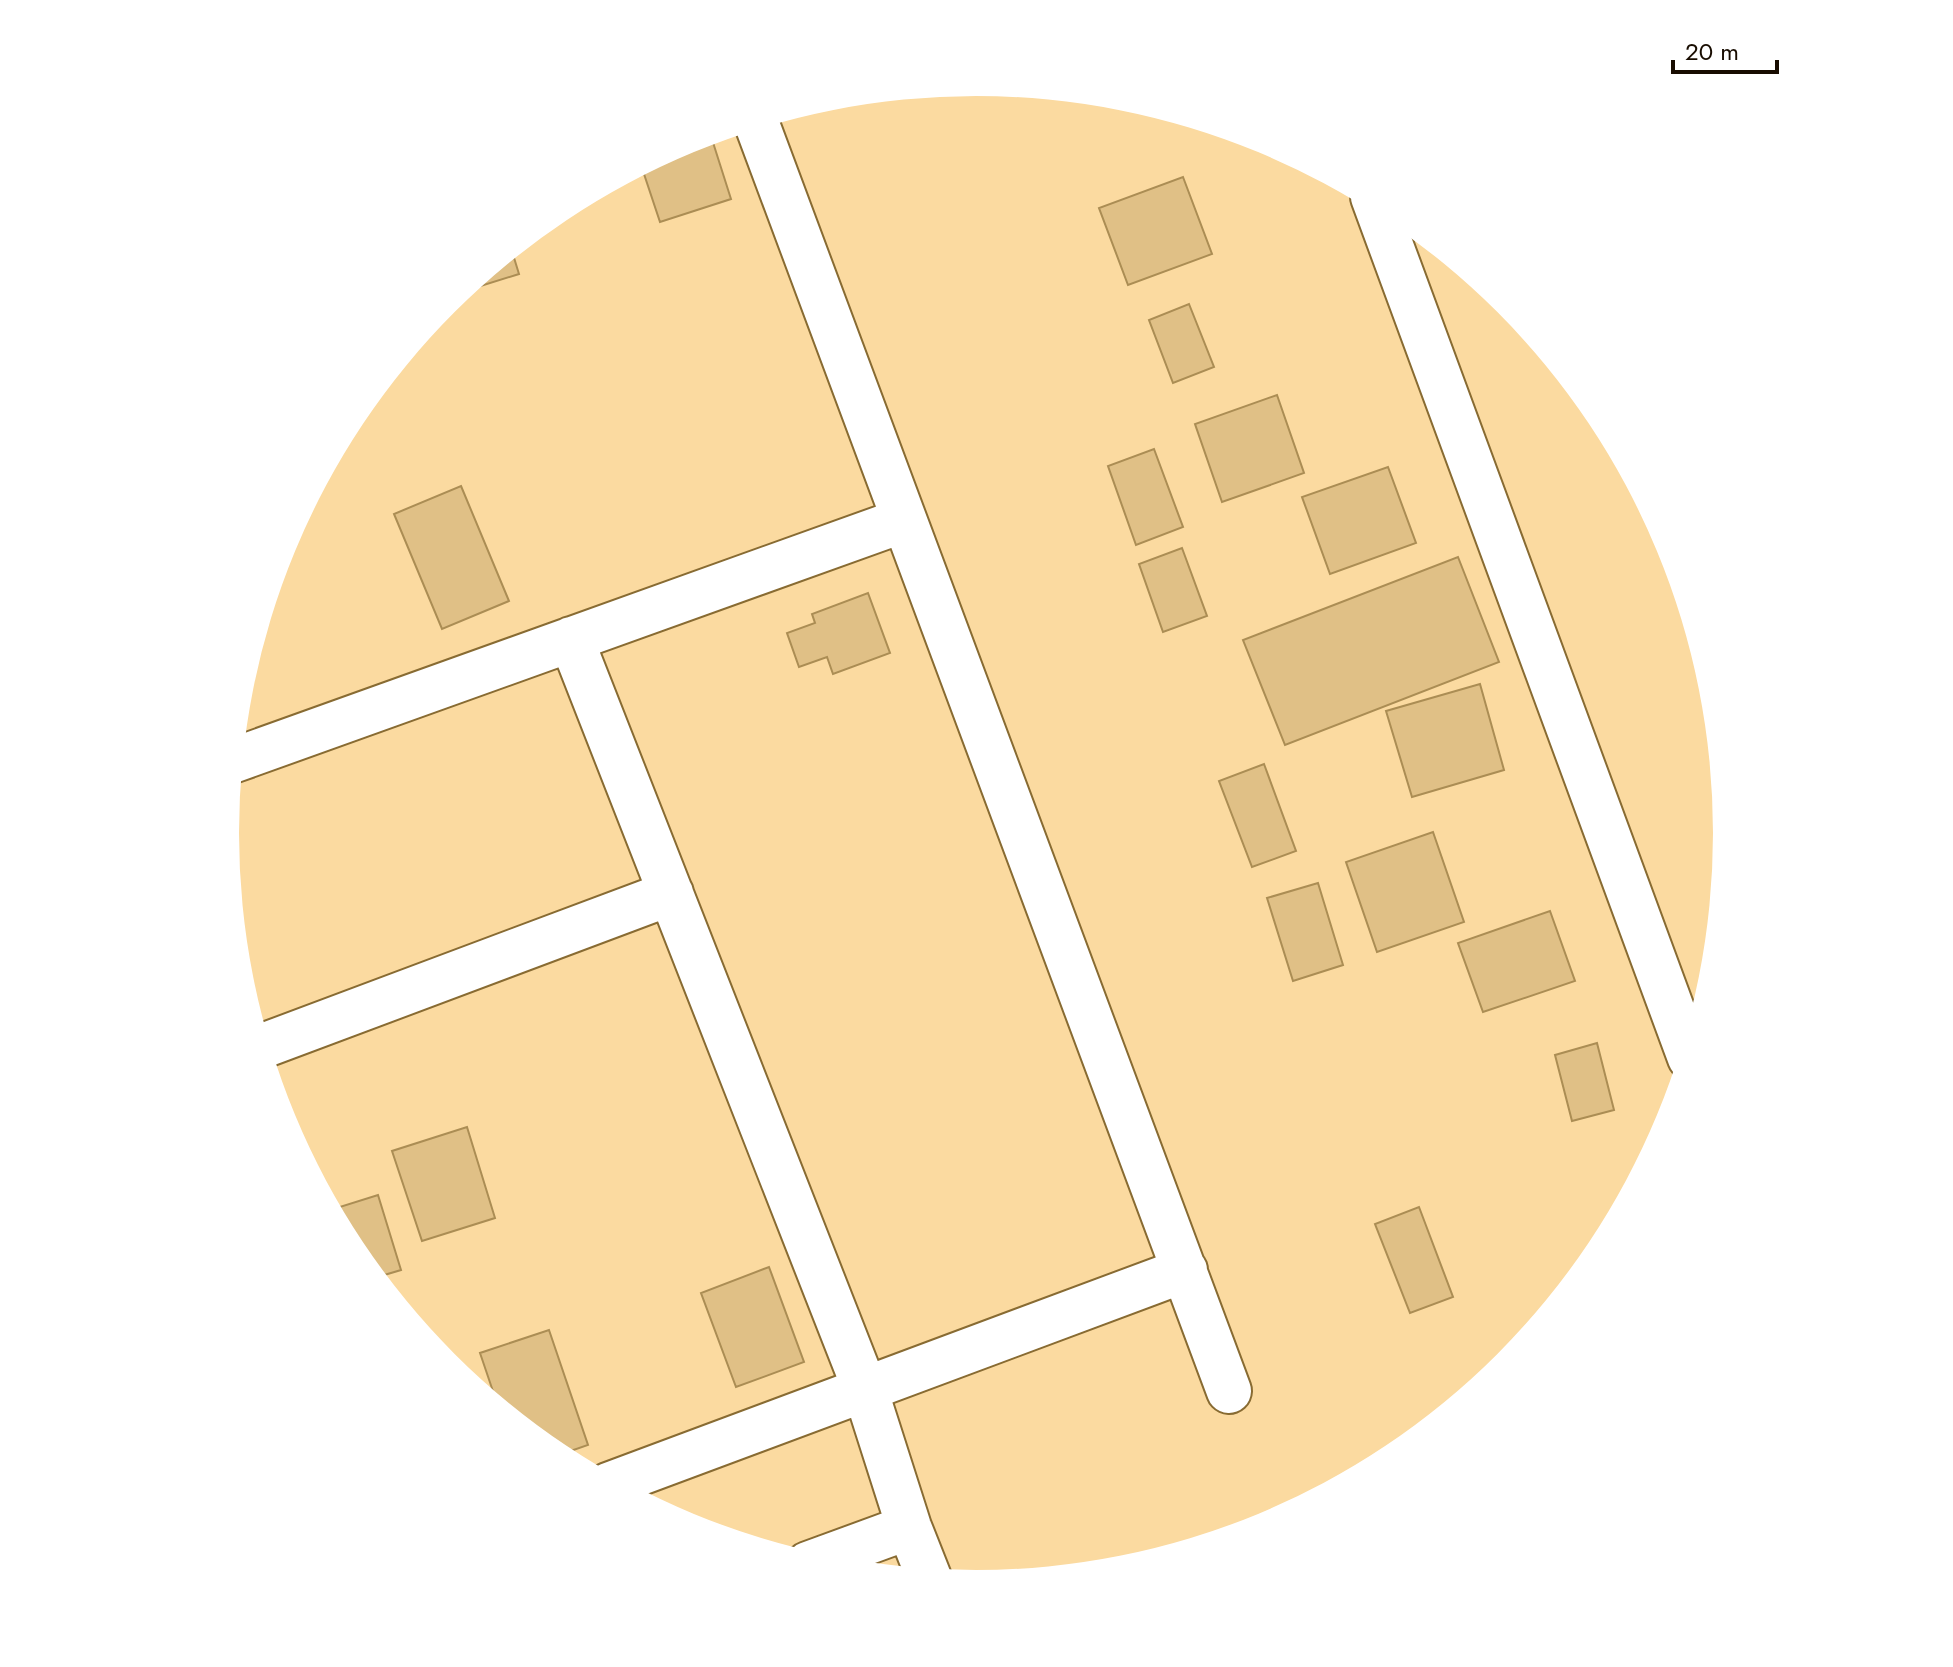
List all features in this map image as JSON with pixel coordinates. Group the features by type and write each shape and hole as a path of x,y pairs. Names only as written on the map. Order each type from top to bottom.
{"street":[{"path":"759,129 1229,1391"},
{"path":"1380,216 1684,1041"},
{"path":"243,757 904,520"},
{"path":"571,639 865,1389 926,1569"},
{"path":"270,1043 671,893"},
{"path":"622,1480 1185,1270"},
{"path":"829,1556 909,1527"}],"building":[{"path":"714,145 731,199 660,222 644,175"},
{"path":"1183,177 1212,254 1128,285 1099,208"},
{"path":"514,259 519,274 484,285"},
{"path":"1189,304 1214,367 1173,383 1149,320"},
{"path":"1277,395 1304,473 1222,502 1195,424"},
{"path":"1154,449 1183,527 1136,545 1108,466"},
{"path":"1388,467 1416,543 1330,574 1302,497"},
{"path":"461,486 509,601 442,629 394,514"},
{"path":"1182,548 1207,616 1163,632 1139,564"},
{"path":"1458,557 1499,662 1285,745 1243,640"},
{"path":"868,593 890,653 833,674 827,657 799,667 787,633 815,623 812,614"},
{"path":"1480,684 1504,770 1412,797 1386,711"},
{"path":"1264,764 1296,851 1252,867 1219,781"},
{"path":"1433,832 1464,922 1377,952 1346,862"},
{"path":"1318,883 1343,965 1293,981 1267,898"},
{"path":"1550,911 1575,981 1483,1012 1458,943"},
{"path":"1597,1043 1614,1110 1572,1121 1555,1055"},
{"path":"467,1127 495,1218 422,1241 392,1151"},
{"path":"378,1195 401,1270 386,1275 341,1207"},
{"path":"1419,1207 1453,1297 1410,1313 1375,1224"},
{"path":"769,1267 804,1362 736,1387 701,1293"},
{"path":"549,1330 588,1445 572,1450 493,1390 480,1353"}]}
